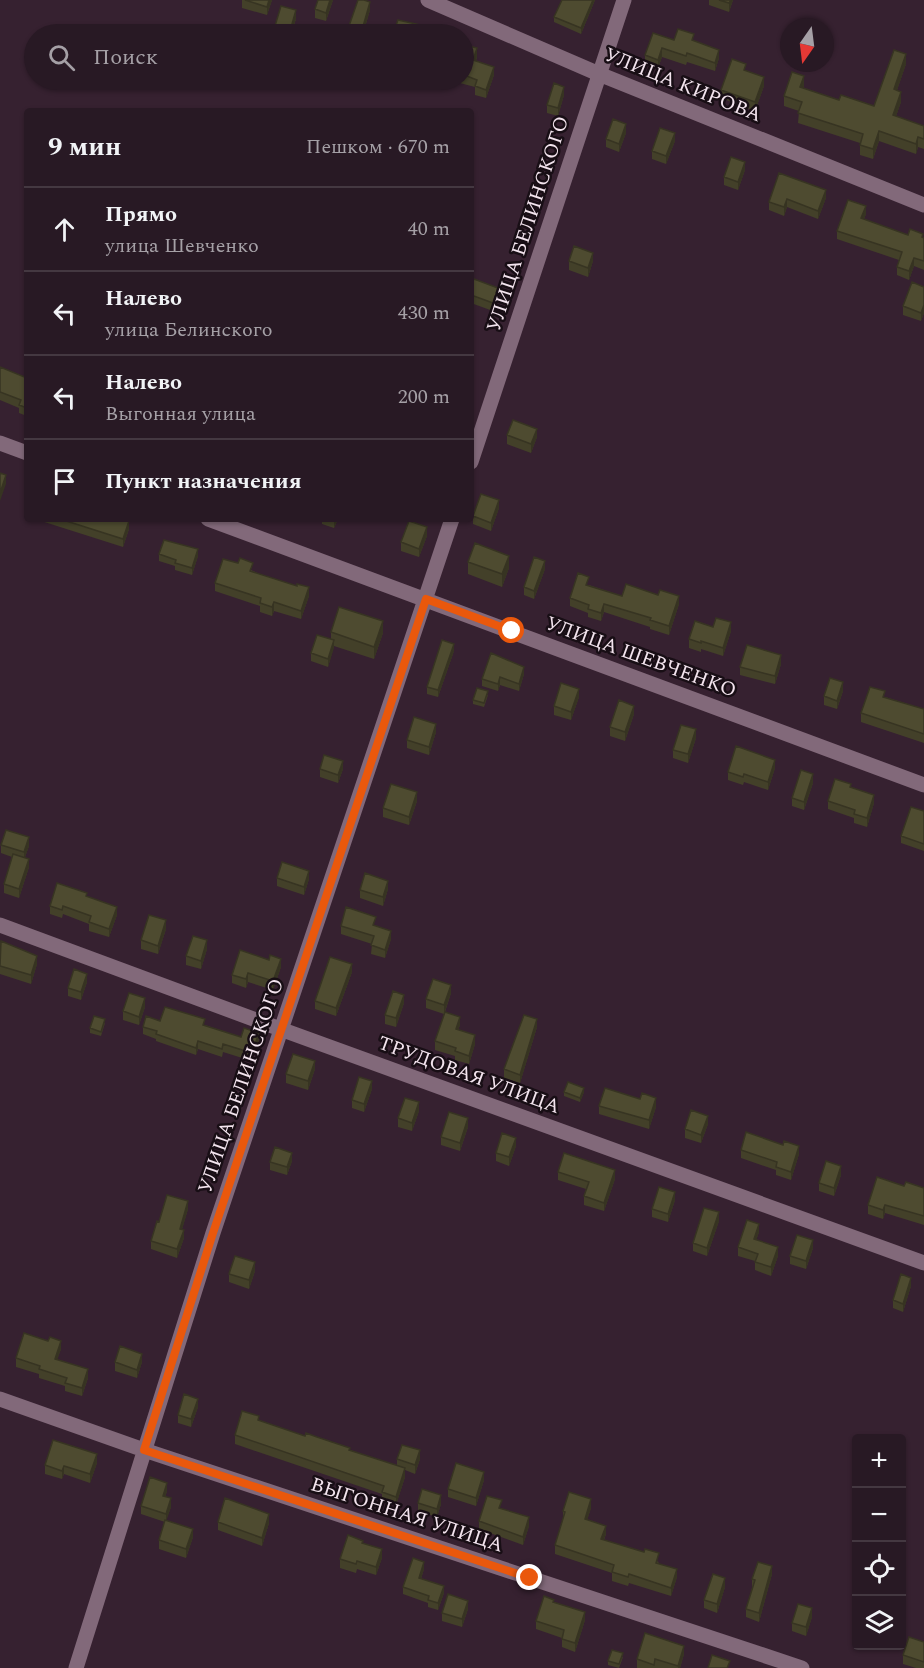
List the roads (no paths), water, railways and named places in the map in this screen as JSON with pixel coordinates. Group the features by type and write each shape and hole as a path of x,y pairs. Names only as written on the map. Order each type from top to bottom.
{"street":[{"name":"УЛИЦА КИРОВА","path":"428,0 599,74 924,205"},
{"name":"УЛИЦА БЕЛИНСКОГО","path":"474,453 624,0"},
{"path":"0,443 24,452"},
{"name":"УЛИЦА ШЕВЧЕНКО","path":"216,522 924,784"},
{"name":"УЛИЦА БЕЛИНСКОГО","path":"76,1668 213,1233 283,1030 451,522"},
{"name":"ТРУДОВАЯ УЛИЦА","path":"0,925 924,1263"},
{"name":"ВЫГОННАЯ УЛИЦА","path":"0,1400 802,1668"}]}
